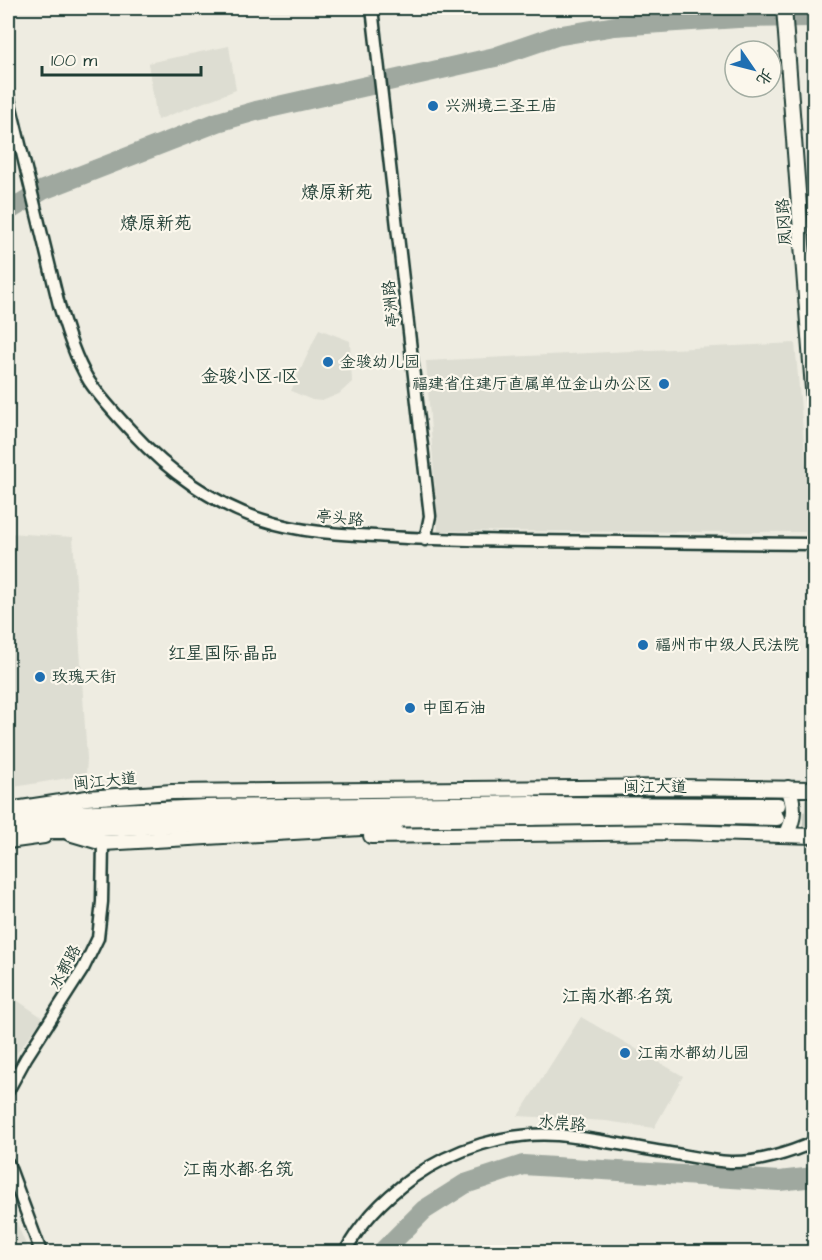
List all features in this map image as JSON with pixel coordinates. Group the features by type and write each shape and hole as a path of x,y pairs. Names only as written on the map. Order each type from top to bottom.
{"highway":[{"path":"8,817 532,811"},
{"path":"8,830 61,830 267,814"}],"main road":[{"name":"凤冈路","path":"784,8 814,402"},
{"path":"786,835 793,823 794,801 788,788"},
{"path":"207,791 814,789"},
{"path":"207,791 532,811"},
{"name":"闽江大道","path":"8,810 87,798 207,791"},
{"path":"8,841 71,832 103,843 203,838 532,811"},
{"name":"闽江大道","path":"532,811 778,811"},
{"path":"203,838 676,832 814,836"}],"street":[{"name":"亭洲路","path":"372,8 430,516 425,540"},
{"name":"亭头路","path":"8,95 24,170 64,321 86,374 129,429 151,452 203,492 240,511 279,525 323,533 425,540 814,544"},
{"name":"水都路","path":"8,1091 26,1058 83,969 99,938 103,843"},
{"name":"水岸路","path":"345,1252 359,1230 402,1185 422,1171 455,1154 491,1142 525,1136 557,1135 732,1162 764,1158 814,1142"},
{"path":"8,1163 41,1252"}],"shaded area":[{"path":"229,46 236,90 157,120 148,63"},
{"name":"金骏幼儿园","path":"319,329 350,341 352,382 339,394 322,401 312,400 291,391"},
{"path":"795,343 812,532 438,531 426,361"},
{"path":"8,533 73,537 87,759 86,775 8,788"},
{"path":"8,994 43,1018 8,1065"},
{"path":"581,1017 683,1076 654,1128 606,1121 518,1116"},
{"path":"8,1186 16,1209 12,1212 29,1252 8,1252"}],"waterway":[{"path":"8,211 43,190 218,122 256,111 495,57 556,36 615,26 738,18 814,17"},
{"path":"382,1252 424,1210 465,1184 523,1165 779,1181 814,1177"}],"tunnel":[{"path":"784,805 814,806"},
{"path":"782,818 814,819"}],"place":[{"name":"兴洲境三圣王庙","path":"433,106"},
{"name":"金骏幼儿园","path":"328,362"},
{"name":"福建省住建厅直属单位金山办公区","path":"664,384"},
{"name":"福州市中级人民法院","path":"643,645"},
{"name":"玫瑰天街","path":"40,677"},
{"name":"中国石油","path":"410,708"},
{"name":"江南水都幼儿园","path":"625,1053"}],"district":[{"name":"燎原新苑","path":"337,192"},
{"name":"燎原新苑","path":"156,223"},
{"name":"金骏小区-1区","path":"250,376"},
{"name":"红星国际·晶品","path":"223,653"},
{"name":"江南水都·名筑","path":"617,996"},
{"name":"江南水都·名筑","path":"238,1169"}]}
